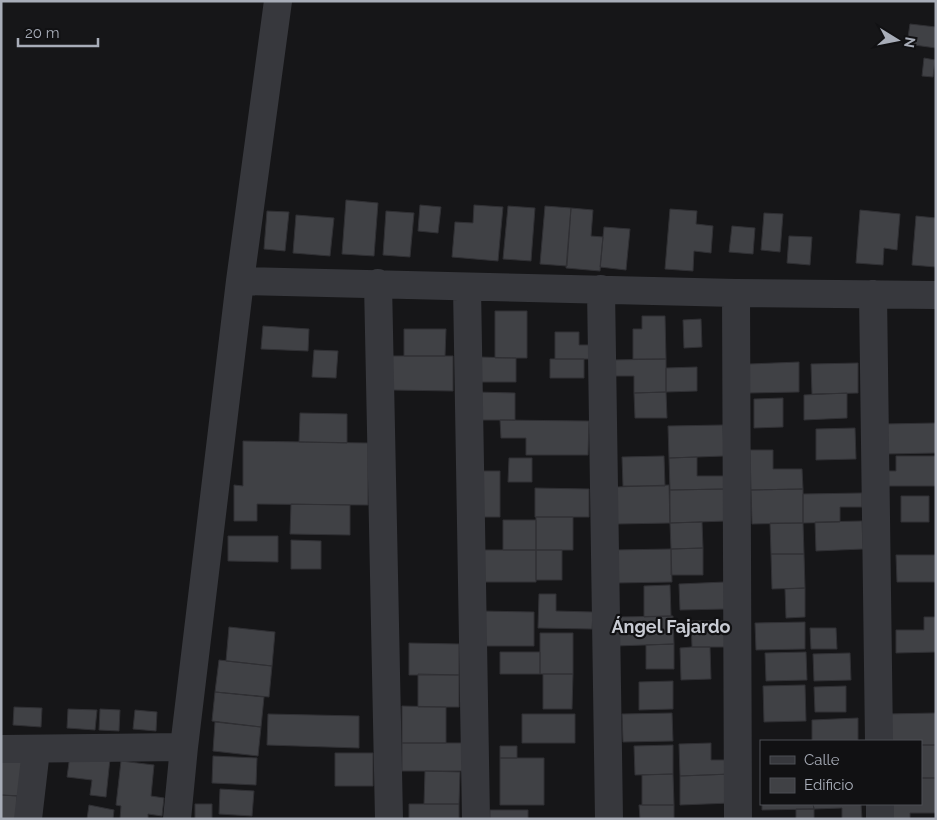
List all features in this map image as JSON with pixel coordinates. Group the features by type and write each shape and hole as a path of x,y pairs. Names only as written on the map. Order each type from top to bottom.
{"street":[{"path":"177,819 240,281 278,1"},
{"path":"240,281 736,293 936,295"},
{"path":"378,283 389,819"},
{"path":"467,287 476,819"},
{"path":"601,289 609,819"},
{"path":"736,293 738,819"},
{"path":"873,294 879,740"},
{"path":"1,749 184,747"},
{"path":"28,819 36,750"},
{"path":"880,805 880,819"}],"building":[{"path":"910,24 936,27 936,48 907,44"},
{"path":"924,58 935,60 933,77 922,76"},
{"path":"346,200 378,203 374,256 342,254"},
{"path":"420,205 441,207 438,233 418,231"},
{"path":"474,205 503,207 498,261 452,257 455,222 473,223"},
{"path":"508,206 535,208 531,261 503,259"},
{"path":"545,206 571,208 567,266 540,264"},
{"path":"571,208 593,210 591,236 603,237 600,271 566,268"},
{"path":"670,209 697,211 696,224 713,226 711,253 694,251 693,271 665,269"},
{"path":"860,210 900,214 897,250 884,248 883,265 856,263"},
{"path":"267,211 289,212 285,251 264,249"},
{"path":"386,211 414,213 410,257 383,255"},
{"path":"764,213 783,214 780,252 761,250"},
{"path":"296,215 334,218 330,256 293,253"},
{"path":"916,216 936,218 936,267 912,265"},
{"path":"732,226 755,228 753,254 729,252"},
{"path":"604,227 630,229 626,270 600,267"},
{"path":"789,236 812,237 810,265 787,263"},
{"path":"495,311 527,311 527,358 495,358"},
{"path":"642,316 665,316 666,359 633,359 633,329 642,329"},
{"path":"701,319 702,347 684,348 683,320"},
{"path":"263,326 309,329 308,351 261,349"},
{"path":"404,329 446,329 445,356 404,356"},
{"path":"555,332 579,332 579,345 591,345 591,359 555,359"},
{"path":"314,350 338,351 336,378 312,377"},
{"path":"391,356 453,356 453,391 392,390"},
{"path":"480,357 516,358 516,382 479,382"},
{"path":"550,359 584,359 584,378 550,378"},
{"path":"666,359 666,392 634,393 634,376 612,376 611,360"},
{"path":"799,362 799,392 749,393 749,364"},
{"path":"858,363 858,393 812,394 811,364"},
{"path":"697,367 697,391 666,392 666,368"},
{"path":"476,392 515,393 515,420 476,420"},
{"path":"666,392 667,418 635,418 634,393"},
{"path":"847,393 847,418 804,420 804,395"},
{"path":"783,398 783,427 754,428 754,399"},
{"path":"300,413 347,414 347,443 299,442"},
{"path":"500,420 589,421 588,455 526,455 526,438 501,438"},
{"path":"936,423 936,453 885,454 884,424"},
{"path":"723,425 724,456 669,458 668,426"},
{"path":"855,428 856,459 816,460 816,429"},
{"path":"243,441 368,443 368,505 257,504 257,521 234,521 234,485 243,486"},
{"path":"750,450 773,450 773,469 802,469 803,489 751,490"},
{"path":"664,456 665,486 623,486 622,457"},
{"path":"896,456 936,456 936,486 885,486 885,471 896,471"},
{"path":"697,457 697,476 724,476 725,489 670,490 669,458"},
{"path":"509,458 532,458 532,482 508,482"},
{"path":"479,471 500,471 500,517 479,517"},
{"path":"669,485 670,523 617,524 617,487"},
{"path":"535,488 589,489 589,517 535,517"},
{"path":"725,489 726,521 670,523 670,490"},
{"path":"803,489 803,523 752,524 751,490"},
{"path":"862,493 862,507 840,507 840,522 803,523 803,494"},
{"path":"901,496 929,496 929,522 901,522"},
{"path":"291,504 350,505 350,535 290,534"},
{"path":"536,517 573,517 573,550 536,550"},
{"path":"503,520 536,520 536,550 503,550"},
{"path":"862,521 863,549 816,551 815,522"},
{"path":"702,522 703,548 671,549 670,523"},
{"path":"770,523 803,523 804,554 771,554"},
{"path":"228,536 278,536 278,562 228,561"},
{"path":"291,540 321,541 321,569 291,569"},
{"path":"703,548 703,575 671,575 671,549"},
{"path":"671,549 672,582 615,583 614,550"},
{"path":"481,550 536,550 536,582 481,582"},
{"path":"536,550 562,550 562,580 536,580"},
{"path":"771,554 804,554 805,588 772,589"},
{"path":"896,555 935,555 935,582 897,582"},
{"path":"725,582 726,609 680,610 679,584"},
{"path":"670,585 671,616 644,617 644,586"},
{"path":"805,588 805,617 786,618 785,589"},
{"path":"539,594 556,594 556,611 593,612 592,629 538,628"},
{"path":"480,611 534,612 534,646 480,646"},
{"path":"673,616 674,644 615,646 615,617"},
{"path":"924,617 936,617 936,652 896,653 896,630 924,630"},
{"path":"691,621 724,621 725,647 692,647"},
{"path":"805,622 805,649 756,650 755,623"},
{"path":"229,627 275,632 272,666 226,661"},
{"path":"810,628 836,628 837,649 811,649"},
{"path":"540,633 573,633 573,674 540,674"},
{"path":"409,643 459,644 459,675 409,675"},
{"path":"674,644 674,669 646,669 646,645"},
{"path":"710,647 711,679 681,680 680,648"},
{"path":"500,652 540,652 540,674 500,674"},
{"path":"806,652 807,680 766,681 765,653"},
{"path":"850,653 851,680 814,681 813,654"},
{"path":"219,660 272,666 269,697 215,692"},
{"path":"418,674 459,675 459,707 418,707"},
{"path":"543,674 573,674 572,709 543,709"},
{"path":"673,681 673,709 639,710 639,682"},
{"path":"805,685 806,721 764,722 763,686"},
{"path":"846,686 846,712 815,712 814,687"},
{"path":"215,692 264,697 261,727 212,721"},
{"path":"402,706 446,707 446,743 402,743"},
{"path":"14,707 42,708 41,727 13,725"},
{"path":"68,709 97,710 95,730 67,728"},
{"path":"100,709 120,710 119,731 99,730"},
{"path":"135,710 157,712 156,731 133,729"},
{"path":"672,713 673,741 623,742 622,714"},
{"path":"936,713 936,745 922,745 922,740 886,740 886,714"},
{"path":"268,714 359,716 359,748 267,745"},
{"path":"522,714 575,714 575,743 522,743"},
{"path":"858,718 858,740 812,740 812,720"},
{"path":"215,722 261,727 258,756 213,751"},
{"path":"402,743 463,743 463,771 402,771"},
{"path":"711,743 711,760 731,760 731,774 680,776 679,744"},
{"path":"673,745 673,774 635,775 634,746"},
{"path":"922,745 936,745 936,778 922,778"},
{"path":"500,746 517,746 517,758 500,758"},
{"path":"335,753 373,753 373,786 335,786"},
{"path":"70,755 110,759 106,797 90,795 92,780 67,777"},
{"path":"213,756 257,758 256,785 212,783"},
{"path":"500,758 544,758 544,805 500,805"},
{"path":"1,759 23,760 21,796 1,795"},
{"path":"121,761 154,765 151,796 164,798 162,816 148,814 148,819 120,819 121,806 116,805"},
{"path":"425,771 460,772 459,804 424,804"},
{"path":"673,774 674,805 642,805 642,775"},
{"path":"731,774 731,803 680,805 680,776"},
{"path":"922,778 936,778 936,813 910,813 910,819 892,819 892,805 922,805"},
{"path":"220,789 254,791 252,816 219,814"},
{"path":"1,795 17,796 16,819 1,819"},
{"path":"195,804 212,804 212,819 195,819"},
{"path":"409,804 459,804 459,819 409,819"},
{"path":"89,805 114,810 113,819 87,819"},
{"path":"639,805 674,805 674,819 640,819"},
{"path":"762,805 813,805 814,809 762,810"},
{"path":"813,805 861,805 862,819 842,819 842,808 814,809"},
{"path":"796,809 814,809 814,819 796,819"},
{"path":"490,810 528,810 528,819 490,819"}],"district":[{"name":"Ángel Fajardo","path":"671,626"}]}
